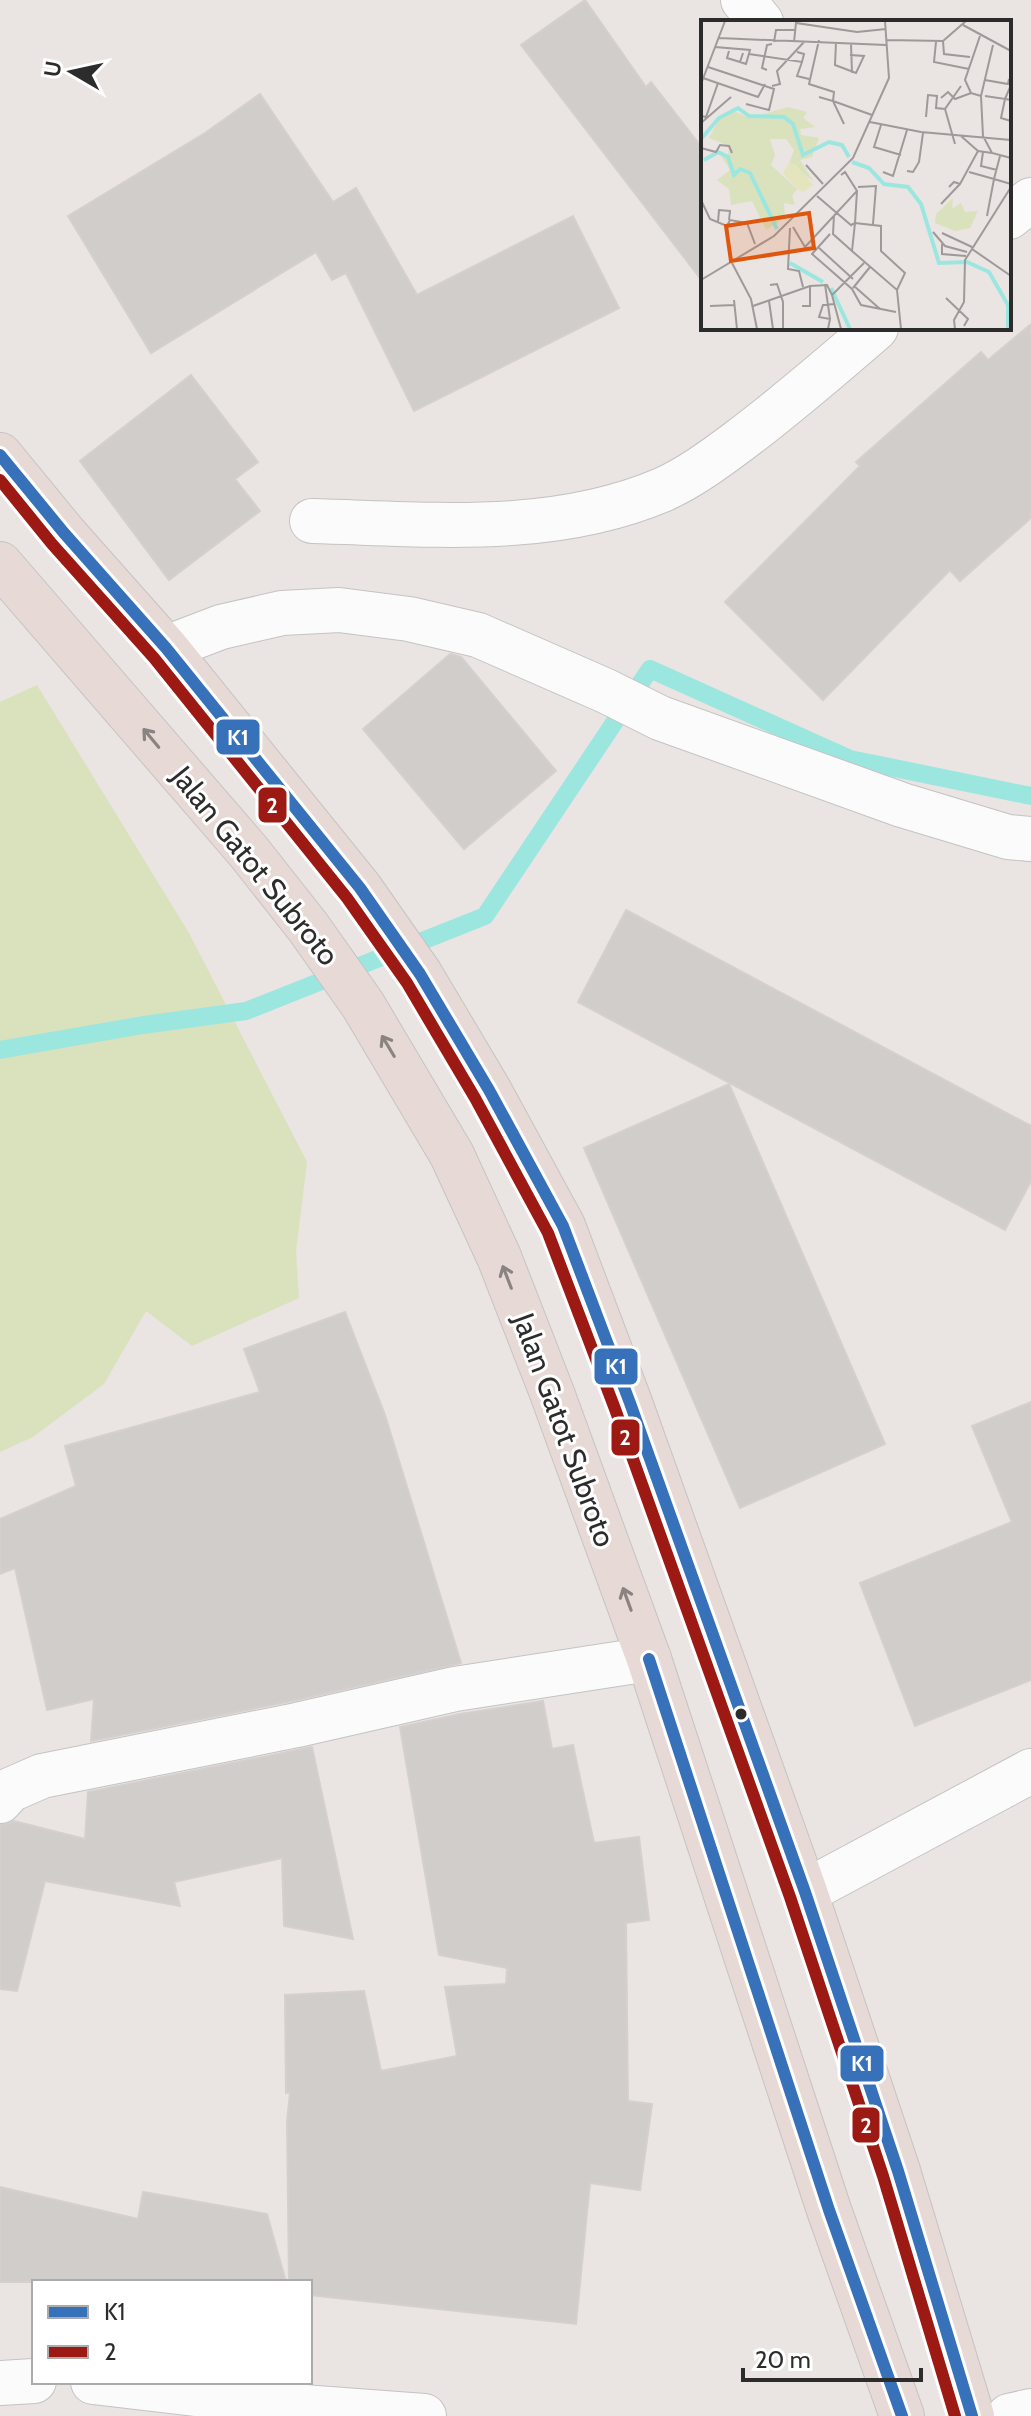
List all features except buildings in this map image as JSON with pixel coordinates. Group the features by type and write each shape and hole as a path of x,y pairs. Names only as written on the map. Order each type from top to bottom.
{"highway":[{"path":"0,455 166,648 360,888 420,974 489,1090 563,1226 641,1432 805,1892 898,2171 972,2416"},
{"name":"Jalan Gatot Subroto","path":"0,564 248,851 308,927 363,1005 452,1155 499,1257 649,1659 829,2210 902,2416"}],"street":[{"path":"743,0 759,20"},
{"path":"1011,215 1031,200"},
{"path":"312,521 462,526 530,523 595,511 663,490 710,462 791,402 874,330"},
{"path":"166,648 221,627 267,617 339,610 409,619 478,635 660,718 902,805 1008,837 1031,839"},
{"path":"0,1801 10,1790 42,1776 297,1725 455,1689 649,1659"},
{"path":"805,1892 1031,1771"},
{"path":"0,2383 32,2381"},
{"path":"110,2384 316,2408 424,2416"},
{"path":"1009,2416 1031,2411"}],"green space":[{"path":"37,685 189,933 307,1162 296,1251 299,1298 192,1346 146,1311 104,1384 33,1437 0,1452 0,702"}],"waterway":[{"path":"0,1050 246,1011 485,916 650,669 850,759 1031,796"}],"transit line":[{"name":"K1","path":"0,455 166,648 360,888 420,974 489,1090 563,1226 630,1403 805,1892 898,2171 972,2416"},
{"name":"2","path":"0,480 52,544 154,658 347,898 407,983 475,1098 548,1233 615,1409 790,1897 883,2176 955,2416"},
{"name":"K1","path":"649,1659 829,2210 902,2416"}]}
